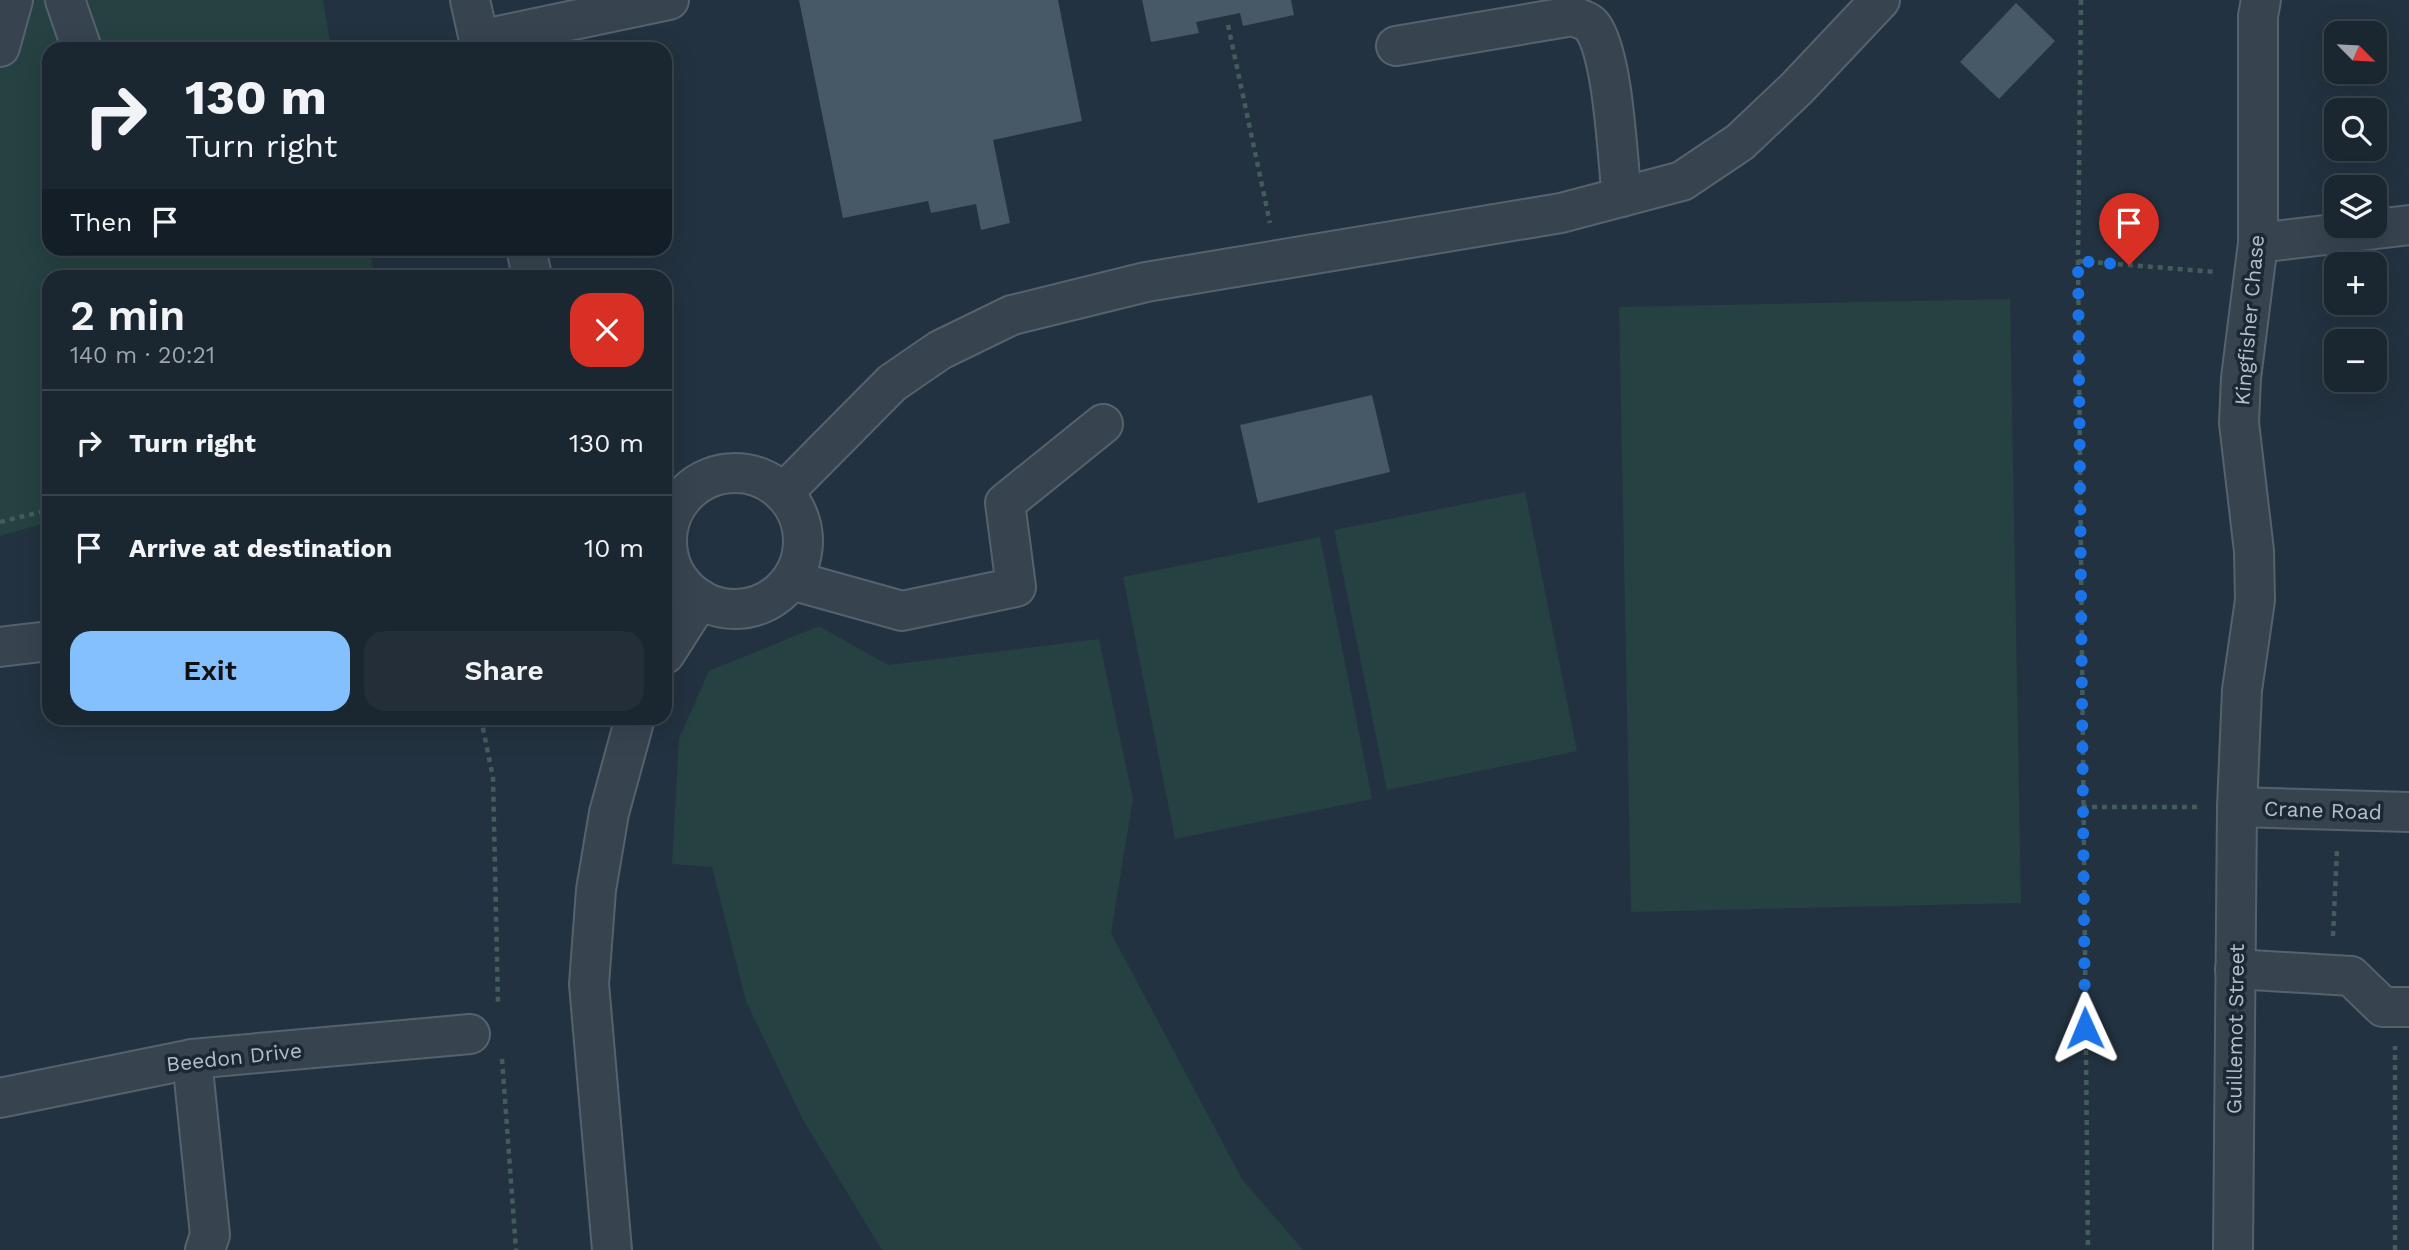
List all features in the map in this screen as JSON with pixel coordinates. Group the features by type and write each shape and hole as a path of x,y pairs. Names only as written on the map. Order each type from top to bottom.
{"street":[{"path":"0,47 13,0"},
{"path":"65,0 80,42"},
{"path":"470,0 479,42"},
{"path":"493,42 669,0"},
{"path":"783,494 892,383 940,350 1012,315 1146,282 1561,213 1682,181 1740,142 1880,0"},
{"name":"Kingfisher Chase","path":"2237,807 2242,690 2255,600 2253,540 2239,423 2241,378 2256,259 2258,16 2261,0"},
{"path":"1396,46 1573,16 1590,24 1601,43 1606,68 1622,197"},
{"path":"2256,259 2409,225"},
{"path":"791,580 902,611 1016,587 1005,503 1103,424"},
{"path":"672,509 687,492 706,479 730,473 767,481 783,494 797,513 803,535 800,559 791,580 774,597 750,608 727,609 700,599 679,581 672,566"},
{"path":"672,643 700,599"},
{"path":"0,647 42,642"},
{"path":"611,1250 589,984 596,890 607,826 633,725"},
{"name":"Crane Road","path":"2237,807 2409,813"},
{"name":"Guillemot Street","path":"2234,1250 2237,807"},
{"path":"2235,969 2351,976 2383,1007 2402,1007"},
{"name":"Beedon Drive","path":"0,1098 192,1059 470,1034"},
{"path":"192,1059 210,1235 205,1250"}],"path":[{"path":"2081,0 2078,261 2088,1250"},
{"path":"1228,25 1277,260"},
{"path":"2078,261 2256,259"},
{"path":"0,522 42,512"},
{"path":"482,725 493,778"},
{"path":"2082,807 2237,807"},
{"path":"2332,975 2339,811"},
{"path":"2395,1250 2402,1007"}],"green space":[{"path":"0,0 323,0 330,42 42,42 42,256 371,256 374,270 42,270 42,524 0,536"},
{"path":"2010,299 2021,903 1631,912 1619,307"},
{"path":"1525,492 1577,751 1387,790 1334,530"},
{"path":"1320,537 1372,799 1175,839 1123,577"},
{"path":"819,626 888,665 1099,639 1133,799 1111,933 1242,1179 1303,1250 882,1250 803,1120 746,1001 712,867 672,864 679,738 709,671"}],"building":[{"path":"799,0 1058,0 1082,121 993,140 1010,223 981,230 976,204 931,213 928,201 843,218"},
{"path":"1142,0 1291,0 1294,15 1243,26 1240,13 1196,22 1199,33 1151,42"},
{"path":"2016,3 2055,41 1999,99 1960,62"},
{"path":"1372,395 1390,472 1258,503 1240,425"}],"route":[{"path":"2085,1028 2078,261 2129,265"}]}
